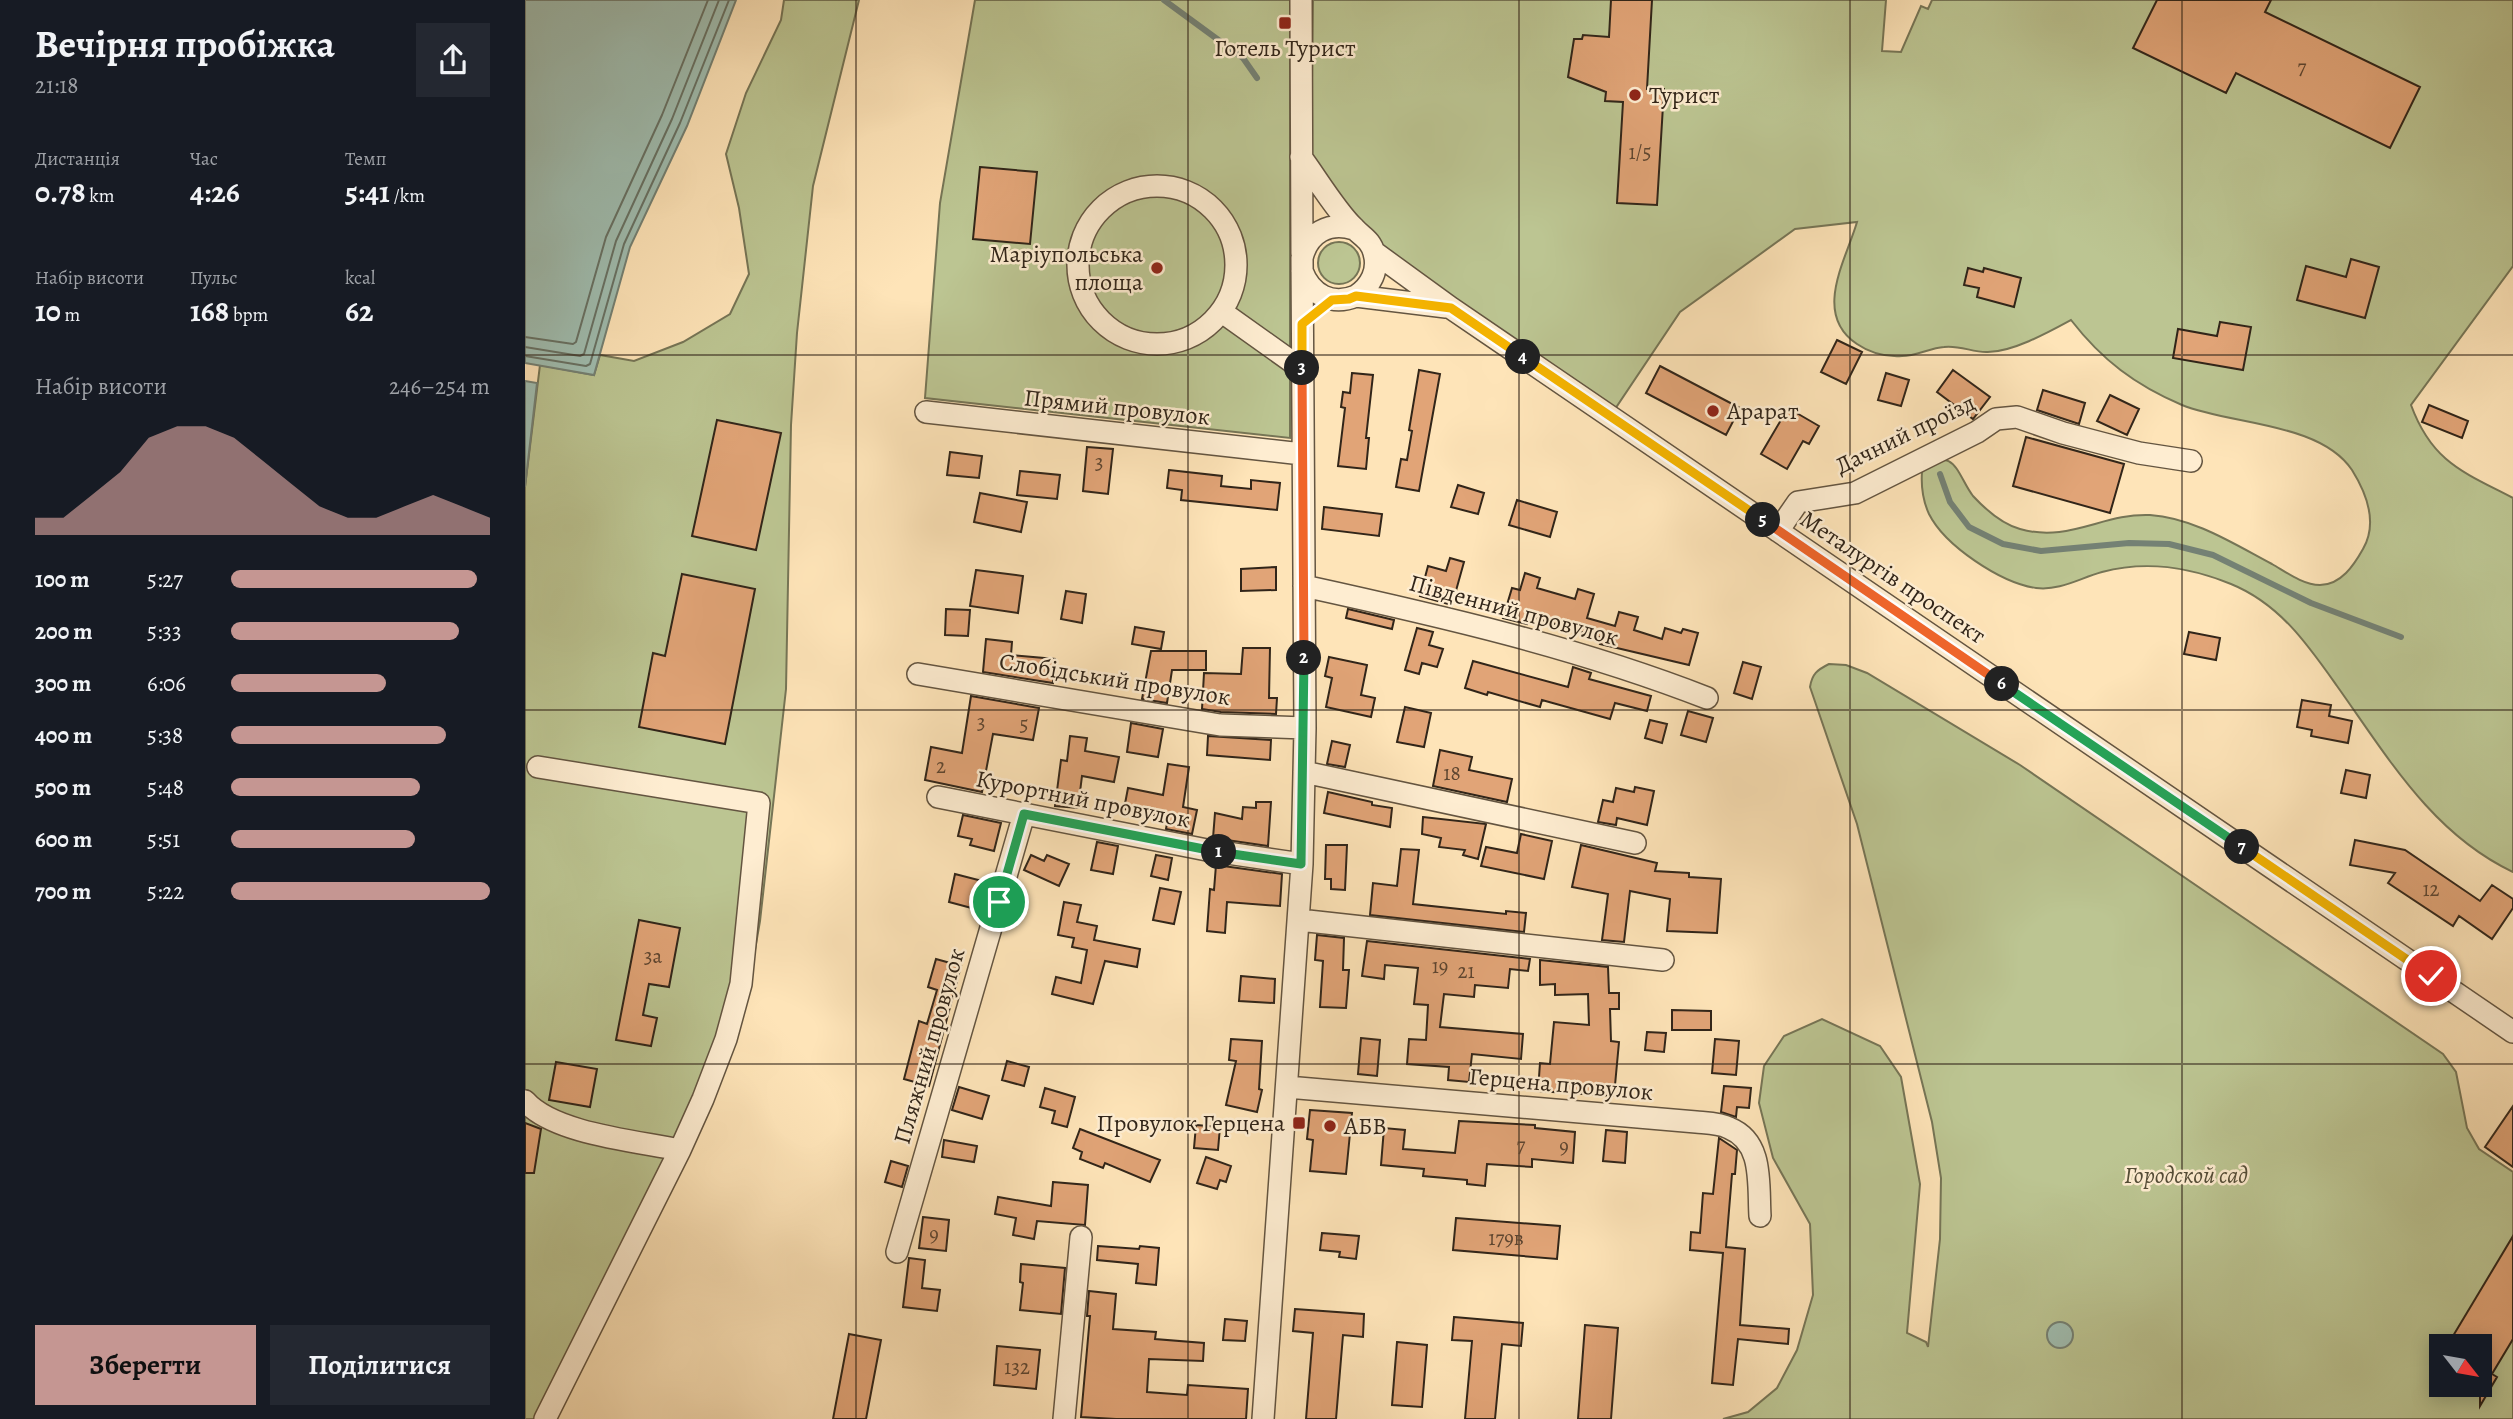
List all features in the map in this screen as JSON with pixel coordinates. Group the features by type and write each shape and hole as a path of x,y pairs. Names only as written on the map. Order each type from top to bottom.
{"street":[{"path":"1263,1419 1299,920 1304,772 1301,0"},
{"path":"1301,157 1354,229 1367,239 1374,252 1376,267 1372,280 1356,296 1332,300 1316,293 1310,287 1302,265 1307,244 1317,233 1339,226 1354,229"},
{"path":"1168,185 1196,194 1218,212 1233,237 1237,262 1234,288 1222,312 1203,330 1180,342 1154,345 1126,339 1102,323 1085,300 1077,272 1080,244 1092,218 1113,198 1139,186 1168,185"},
{"name":"Металургів проспект","path":"1374,252 1451,308 2513,1032"},
{"path":"1356,296 1451,308"},
{"path":"1302,324 1332,300"},
{"path":"1222,312 1302,369"},
{"name":"Прямий провулок","path":"926,412 1303,454"},
{"name":"Дачний проїзд","path":"1778,531 1798,502 1855,493 1977,432 1996,419 2017,417 2063,433 2139,453 2191,461"},
{"name":"Південний провулок","path":"1304,586 1460,620 1636,670 1707,698"},
{"name":"Слобідський провулок","path":"918,674 1220,725 1305,728"},
{"path":"538,767 759,803 741,984 726,1039 680,1150 545,1419"},
{"path":"1304,772 1635,843"},
{"name":"Курортний провулок","path":"938,797 1207,850 1301,864"},
{"name":"Пляжний провулок","path":"897,1252 1024,814"},
{"path":"1299,920 1664,960"},
{"name":"Герцена провулок","path":"1287,1087 1728,1127 1747,1139 1757,1160 1760,1216"},
{"path":"525,1101 532,1110 564,1126 680,1150"},
{"path":"1064,1419 1081,1237"}],"green space":[{"path":"784,0 859,0 813,186 797,333 791,425 786,689 760,921 748,990 550,1419 525,1419 525,487 540,365 594,375 600,355 634,361 683,342 730,314 749,274 739,208 726,154 746,93 781,20"},
{"path":"975,0 1290,0 1290,438 925,398 940,203"},
{"path":"1313,0 1886,0 1882,51 1901,52 1921,6 1928,9 1932,0 2513,0 2513,266 2411,405 2419,424 2439,453 2464,472 2513,498 2513,872 2458,837 2435,815 2393,766 2304,641 2278,614 2248,592 2199,573 2152,566 2119,568 2053,588 2022,585 1975,561 1948,538 1929,514 1922,488 1922,472 1933,463 1948,461 1959,472 1973,496 2013,527 2054,532 2117,518 2150,515 2166,517 2213,533 2307,583 2320,585 2334,582 2351,567 2363,549 2370,529 2369,509 2362,489 2352,470 2338,454 2319,442 2297,434 2202,412 2149,389 2107,359 2071,320 2030,341 1996,351 1981,352 1950,347 1896,356 1867,350 1844,332 1836,318 1834,302 1840,269 1857,222 1795,229 1680,312 1615,409 1381,247 1359,222 1311,156"},
{"path":"1339,242 1354,248 1360,263 1354,278 1339,284 1324,278 1318,263 1324,248"},
{"name":"Городской сад","path":"1829,664 1846,665 1867,673 2020,765 2443,1054 2456,1072 2467,1128 2479,1149 2513,1172 2513,1419 1723,1419 1748,1412 1777,1388 1797,1350 1813,1295 1810,1224 1773,1158 1759,1103 1764,1066 1784,1036 1822,1019 1880,1046 1901,1077 1920,1184 1907,1333 1926,1342 1928,1347 1940,1239 1941,1178 1932,1122 1857,824 1810,687 1818,670"}],"water":[{"path":"525,0 736,0 687,126 630,247 594,375 525,363"},
{"path":"525,381 537,383 525,487"},
{"path":"2060,1322 2069,1326 2073,1335 2069,1344 2060,1348 2051,1344 2047,1335 2051,1326"}],"building":[{"path":"1611,0 1652,0 1647,89 1664,89 1657,205 1617,203 1623,102 1605,101 1606,92 1568,77 1574,39 1582,39 1583,35 1609,37"},
{"path":"2157,0 2271,0 2265,12 2420,87 2390,148 2236,73 2226,93 2133,48"},
{"path":"980,167 1037,172 1030,244 973,239"},
{"path":"2351,259 2379,267 2365,318 2297,300 2306,266 2346,277"},
{"path":"1968,268 1983,272 1984,268 2021,278 2014,307 1977,297 1979,288 1964,285"},
{"path":"2220,322 2251,327 2243,370 2173,358 2178,329 2217,336"},
{"path":"1837,340 1862,352 1846,384 1821,372"},
{"path":"1660,366 1740,408 1726,435 1646,393"},
{"path":"1419,370 1440,374 1419,491 1396,487 1401,459 1407,460"},
{"path":"1953,370 1990,397 1973,419 1937,392"},
{"path":"1352,373 1373,375 1366,438 1369,438 1366,469 1338,466 1345,408 1341,407 1343,392 1350,393"},
{"path":"1886,373 1909,380 1901,406 1878,400"},
{"path":"2043,390 2085,403 2079,424 2037,410"},
{"path":"2110,395 2139,409 2127,435 2097,421"},
{"path":"2429,405 2468,421 2462,438 2422,422"},
{"path":"1788,408 1819,426 1809,444 1803,441 1787,469 1761,454"},
{"path":"717,420 781,433 756,550 692,536"},
{"path":"2026,437 2124,464 2110,513 2013,486"},
{"path":"1087,447 1113,449 1108,494 1083,491"},
{"path":"950,452 982,456 979,478 947,475"},
{"path":"1169,470 1222,476 1221,486 1251,489 1251,480 1280,483 1277,510 1181,500 1182,490 1167,488"},
{"path":"1020,471 1060,475 1057,499 1017,495"},
{"path":"1458,485 1484,493 1478,514 1451,507"},
{"path":"980,493 1027,502 1021,532 974,522"},
{"path":"1517,500 1557,512 1550,537 1509,525"},
{"path":"1324,507 1382,514 1379,536 1322,529"},
{"path":"1450,558 1464,562 1452,605 1420,596 1428,566 1446,571"},
{"path":"1276,567 1276,590 1241,591 1241,569"},
{"path":"976,570 1023,576 1018,613 970,606"},
{"path":"1525,573 1540,578 1537,588 1575,599 1578,589 1594,594 1587,618 1615,626 1619,612 1638,617 1634,630 1662,639 1665,628 1681,633 1683,629 1698,633 1689,665 1600,644 1602,638 1529,616 1527,624 1503,618 1512,588 1520,590"},
{"path":"682,574 755,589 725,744 639,727 653,653 665,656"},
{"path":"1066,591 1086,594 1082,623 1061,619"},
{"path":"946,609 970,610 968,636 945,635"},
{"path":"1348,609 1394,620 1392,629 1346,618"},
{"path":"1135,627 1164,632 1161,649 1132,644"},
{"path":"1417,628 1433,632 1429,645 1443,649 1437,667 1422,663 1419,674 1405,670"},
{"path":"2189,632 2220,638 2216,660 2184,654"},
{"path":"986,639 1012,642 1011,655 1055,659 1053,683 983,672"},
{"path":"1243,648 1270,648 1269,698 1277,698 1276,714 1202,709 1204,673 1241,674"},
{"path":"1151,651 1206,651 1206,670 1172,670 1167,703 1142,699"},
{"path":"1329,657 1367,665 1361,695 1375,698 1371,717 1326,707 1332,678 1325,676"},
{"path":"1473,661 1568,687 1573,667 1591,673 1589,679 1651,696 1647,711 1615,703 1610,719 1542,700 1540,707 1465,688"},
{"path":"1743,662 1761,667 1752,699 1734,693"},
{"path":"971,696 1039,708 1033,740 993,734 982,792 925,780 931,747 962,753"},
{"path":"2302,700 2331,705 2329,716 2352,721 2348,743 2311,736 2312,730 2297,727"},
{"path":"1405,707 1431,713 1424,747 1397,742"},
{"path":"1688,711 1713,718 1706,742 1681,735"},
{"path":"1650,720 1667,724 1662,743 1645,738"},
{"path":"1131,723 1163,729 1158,757 1127,752"},
{"path":"1070,736 1087,738 1085,751 1119,757 1114,782 1082,776 1078,808 1055,806 1061,760 1067,761"},
{"path":"1208,736 1271,740 1270,760 1207,755"},
{"path":"1332,741 1350,745 1345,767 1327,764"},
{"path":"1440,750 1472,757 1469,770 1512,779 1507,802 1433,786"},
{"path":"1168,764 1189,767 1183,807 1197,810 1192,834 1166,829 1168,818 1124,809 1128,788 1163,795"},
{"path":"2346,770 2370,775 2366,798 2341,793"},
{"path":"1635,787 1654,791 1647,825 1617,818 1616,825 1598,822 1603,800 1613,802 1616,788 1634,792"},
{"path":"1328,792 1392,808 1390,827 1324,813"},
{"path":"1256,802 1271,802 1268,846 1213,838 1215,813 1242,819 1243,807 1256,808"},
{"path":"963,815 1001,823 994,851 970,845 972,839 958,836"},
{"path":"1423,817 1486,824 1478,859 1463,855 1465,850 1439,847 1441,838 1422,834"},
{"path":"1521,834 1552,841 1544,879 1481,866 1486,847 1517,853"},
{"path":"2355,840 2405,850 2480,901 2492,885 2513,899 2513,908 2492,939 2459,916 2453,926 2388,883 2395,873 2350,865"},
{"path":"1097,842 1118,846 1113,874 1091,870"},
{"path":"1326,845 1347,845 1345,890 1331,889 1331,879 1325,879"},
{"path":"1581,845 1657,863 1655,871 1689,873 1689,877 1721,879 1717,933 1667,931 1670,899 1630,891 1624,942 1602,940 1608,894 1572,887"},
{"path":"1401,849 1419,850 1413,904 1506,914 1506,911 1526,913 1524,932 1370,915 1373,883 1397,886"},
{"path":"1031,855 1044,861 1047,855 1069,864 1059,886 1024,870"},
{"path":"1156,855 1172,858 1168,880 1151,876"},
{"path":"1216,865 1282,874 1280,906 1227,902 1225,933 1207,931 1210,889 1214,890"},
{"path":"955,874 986,882 979,910 949,902"},
{"path":"1160,888 1181,892 1174,924 1153,920"},
{"path":"1064,902 1081,905 1077,922 1097,926 1094,940 1140,949 1137,967 1105,961 1093,1004 1052,994 1056,977 1081,983 1087,950 1072,947 1074,938 1058,935"},
{"path":"639,920 680,928 669,987 649,984 643,1015 657,1018 651,1046 616,1040"},
{"path":"1317,935 1344,938 1343,970 1349,970 1346,1008 1320,1007 1323,961 1315,960"},
{"path":"1367,941 1530,959 1528,971 1510,969 1508,988 1475,985 1474,997 1444,994 1440,1027 1523,1034 1521,1059 1472,1054 1469,1082 1448,1080 1449,1067 1407,1064 1409,1039 1426,1040 1428,1005 1414,1004 1418,968 1385,965 1384,979 1362,976"},
{"path":"936,959 961,966 929,1086 904,1079 919,1021 927,1024 937,990 928,987"},
{"path":"1540,960 1608,967 1609,993 1619,993 1619,1009 1610,1009 1611,1041 1619,1042 1614,1096 1538,1091 1540,1063 1550,1064 1554,1022 1589,1025 1588,994 1555,995 1555,984 1540,985"},
{"path":"1241,976 1275,979 1274,1003 1239,1001"},
{"path":"1672,1010 1711,1011 1711,1030 1672,1030"},
{"path":"1647,1032 1666,1033 1664,1052 1645,1050"},
{"path":"1361,1038 1380,1040 1377,1076 1358,1074"},
{"path":"1231,1039 1262,1041 1259,1089 1262,1090 1257,1112 1226,1105 1236,1061 1229,1060"},
{"path":"1715,1039 1739,1041 1736,1075 1712,1073"},
{"path":"1007,1061 1029,1067 1024,1086 1002,1080"},
{"path":"556,1062 597,1069 590,1107 549,1100"},
{"path":"1724,1086 1751,1088 1749,1108 1737,1107 1736,1117 1721,1112"},
{"path":"959,1087 989,1096 982,1119 952,1110"},
{"path":"1045,1088 1075,1097 1067,1127 1052,1123 1055,1111 1040,1107"},
{"path":"2513,1106 2513,1167 2485,1147"},
{"path":"1310,1110 1352,1113 1346,1174 1310,1171 1313,1140 1307,1139"},
{"path":"1459,1121 1535,1125 1535,1128 1575,1132 1573,1163 1532,1159 1532,1167 1487,1164 1485,1186 1467,1184 1467,1180 1423,1176 1424,1169 1381,1165 1384,1128 1405,1130 1403,1149 1455,1153"},
{"path":"525,1123 541,1129 534,1173 525,1173"},
{"path":"1196,1125 1220,1127 1218,1150 1194,1148"},
{"path":"1080,1129 1160,1160 1150,1182 1105,1163 1103,1168 1080,1159 1082,1152 1073,1148"},
{"path":"1606,1130 1627,1132 1625,1163 1603,1161"},
{"path":"1719,1138 1737,1150 1735,1174 1732,1174 1726,1247 1745,1249 1740,1325 1789,1329 1788,1344 1738,1339 1733,1385 1712,1383 1723,1253 1690,1250 1691,1232 1700,1233 1703,1193 1713,1194"},
{"path":"944,1140 977,1146 974,1162 942,1157"},
{"path":"1206,1157 1231,1166 1226,1182 1220,1180 1217,1189 1197,1183"},
{"path":"891,1161 908,1166 902,1187 885,1182"},
{"path":"1053,1182 1088,1185 1085,1225 1037,1221 1034,1239 1013,1235 1016,1218 995,1214 998,1197 1051,1206"},
{"path":"923,1217 949,1220 946,1251 919,1248"},
{"path":"1456,1218 1560,1226 1557,1259 1453,1250"},
{"path":"1322,1233 1359,1236 1356,1259 1339,1257 1340,1252 1320,1250"},
{"path":"2513,1236 2513,1339 2492,1374 2492,1334 2454,1334"},
{"path":"1098,1246 1159,1248 1156,1285 1136,1283 1138,1264 1097,1260"},
{"path":"909,1258 925,1260 922,1288 940,1290 937,1311 903,1307"},
{"path":"1021,1264 1065,1268 1061,1314 1020,1310 1023,1283 1020,1282"},
{"path":"1089,1291 1116,1294 1113,1329 1156,1332 1155,1339 1204,1343 1203,1361 1149,1359 1147,1392 1187,1395 1188,1385 1248,1389 1246,1419 1081,1417 1090,1316 1087,1316"},
{"path":"1295,1309 1364,1314 1363,1337 1343,1335 1336,1419 1306,1419 1313,1333 1293,1331"},
{"path":"1454,1317 1523,1323 1521,1346 1502,1344 1495,1419 1465,1419 1472,1341 1452,1340"},
{"path":"1225,1319 1247,1321 1245,1341 1223,1340"},
{"path":"1585,1325 1618,1328 1611,1419 1578,1419"},
{"path":"849,1334 881,1340 866,1419 833,1419"},
{"path":"1397,1342 1427,1345 1422,1407 1392,1405"},
{"path":"997,1346 1040,1350 1036,1389 994,1385"}],"waterway":[{"path":"1164,0 1243,58 1257,78"},
{"path":"1940,474 1950,502 1969,527 2003,544 2041,551 2129,543 2169,544 2213,555 2311,603 2401,637"}],"place":[{"name":"Готель Турист","path":"1285,23"},
{"name":"Турист","path":"1635,95"},
{"name":"Маріупольська площа","path":"1157,268"},
{"name":"Арарат","path":"1713,411"},
{"name":"Провулок Герцена","path":"1299,1123"},
{"name":"АБВ","path":"1330,1126"}],"route":[{"path":"999,902 1024,814 1207,850 1301,864 1305,728 1302,324 1332,300 1356,296 1451,308 2431,976"}]}
